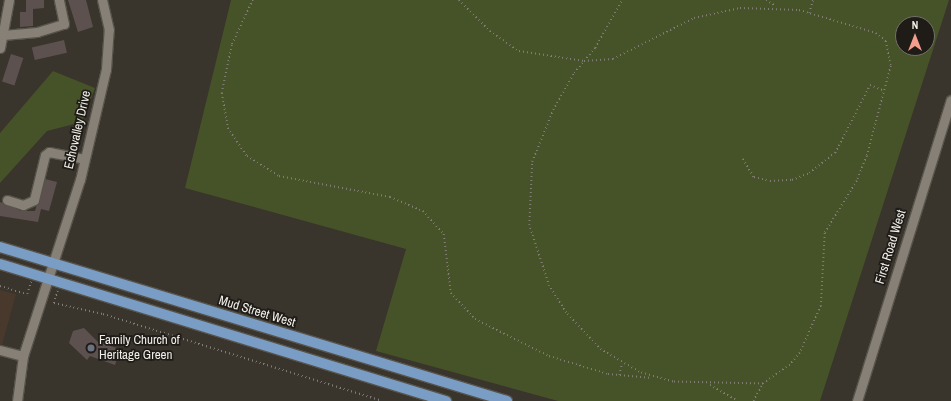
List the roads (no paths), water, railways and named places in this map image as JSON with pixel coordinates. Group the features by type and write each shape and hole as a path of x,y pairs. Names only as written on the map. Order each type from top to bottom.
{"main road":[{"name":"Mud Street West","path":"0,247 507,401"},
{"path":"0,264 48,281 446,401"}],"street":[{"path":"0,48 9,0"},
{"path":"3,35 37,32 64,24 58,0"},
{"name":"Echovalley Drive","path":"17,401 23,356 48,281 52,263 84,159 109,54 109,30 102,0"},
{"name":"First Road West","path":"856,401 951,100"},
{"path":"8,200 23,205 34,200 45,155 49,152 84,159"},
{"path":"0,350 23,356"}],"place":[{"name":"Family Church of Heritage Green","path":"91,348"}]}
